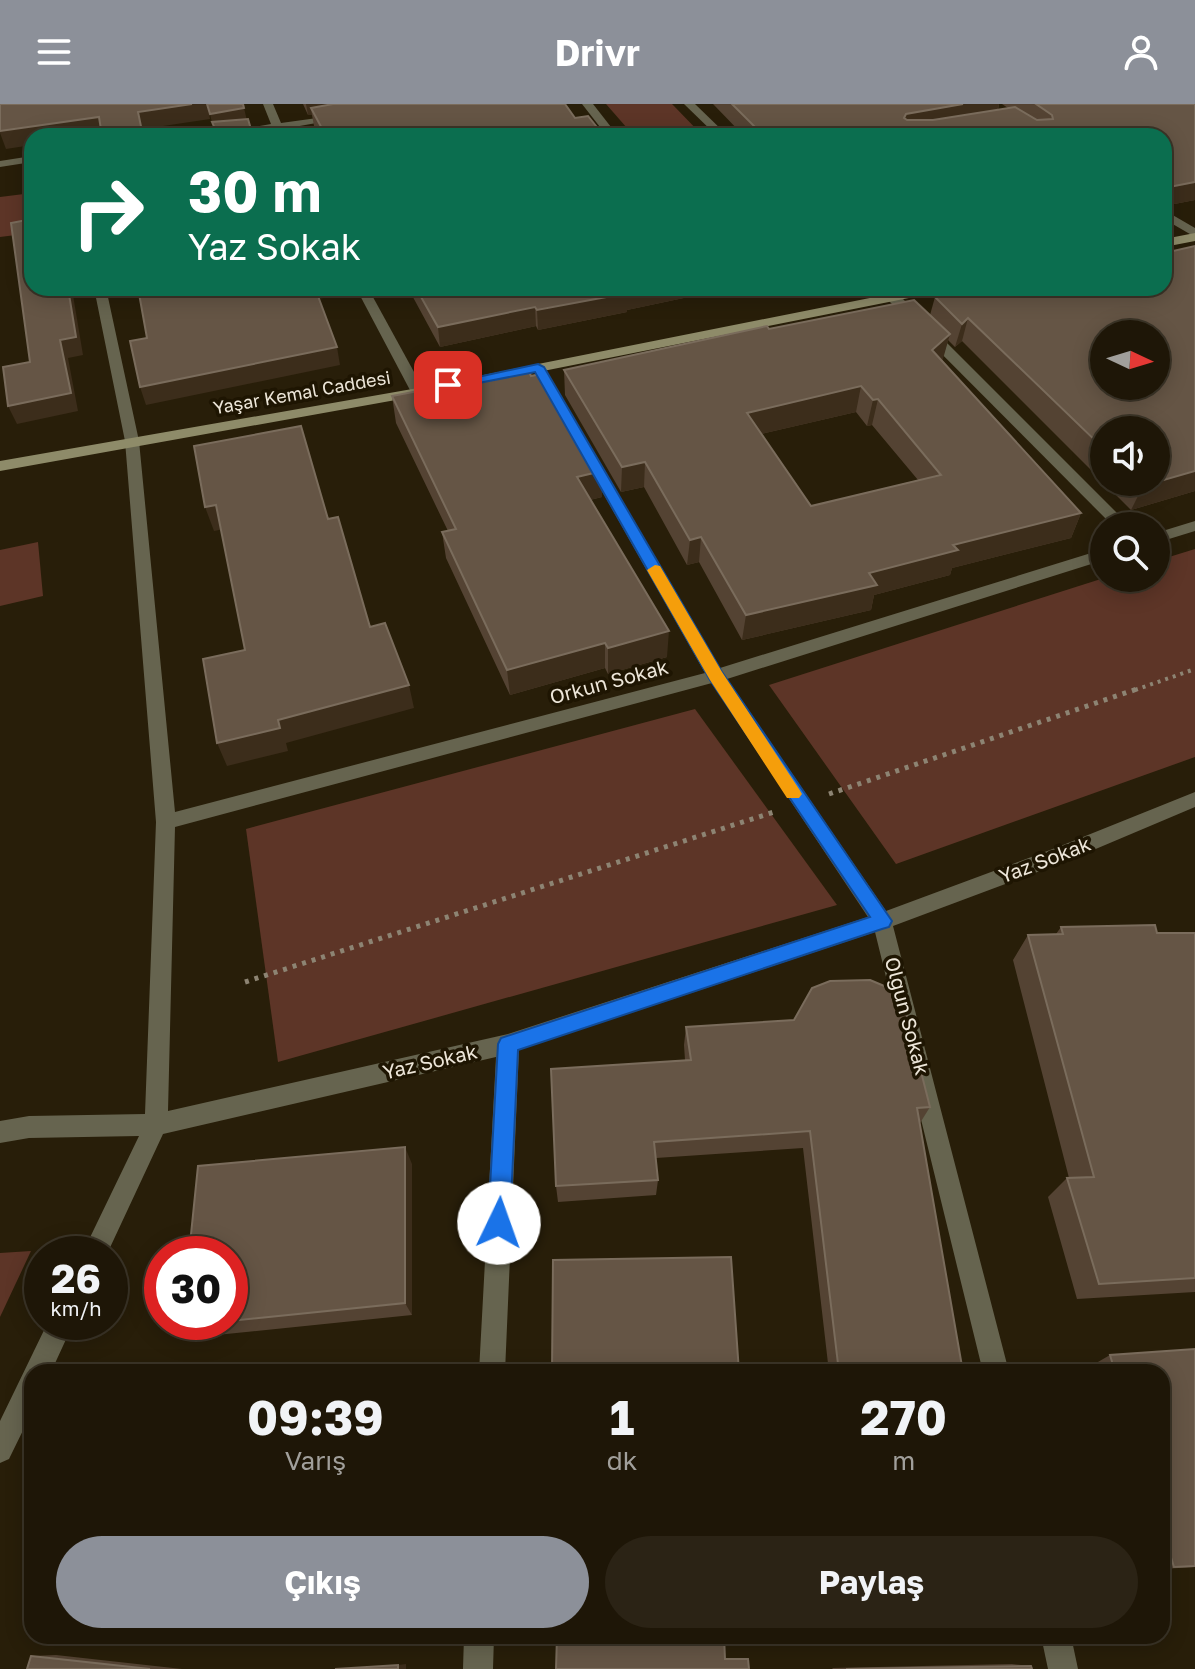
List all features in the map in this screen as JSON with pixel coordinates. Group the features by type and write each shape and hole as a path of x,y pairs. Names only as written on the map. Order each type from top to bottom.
{"street":[{"path":"268,104 277,128"},
{"path":"587,104 606,128"},
{"path":"689,104 714,128"},
{"path":"297,128 352,116"},
{"path":"0,164 24,160"},
{"path":"1172,219 1195,235"},
{"path":"1172,241 1195,235"},
{"path":"102,296 132,441 166,822 156,1125 103,1236"},
{"path":"366,296 418,392"},
{"name":"Yaşar Kemal Caddesi","path":"0,466 418,392 542,374 898,296"},
{"path":"893,297 1108,512"},
{"name":"Olgun Sokak","path":"577,435 716,676 882,921 994,1364"},
{"path":"1170,534 1195,526"},
{"name":"Orkun Sokak","path":"166,822 716,676 1090,558"},
{"name":"Yaz Sokak","path":"0,1132 29,1127 156,1125 508,1044 882,921 1065,853 1195,799"},
{"path":"492,1364 508,1044"},
{"path":"42,1364 53,1340"},
{"path":"0,1450 24,1400"},
{"path":"478,1669 479,1644"},
{"path":"1058,1644 1063,1669"}],"path":[{"path":"245,982 800,804 1195,669"}],"shaded area":[{"path":"606,104 672,104 695,128 627,128"},
{"path":"24,194 24,234 0,237 0,197"},
{"path":"38,542 43,596 0,606 0,550"},
{"path":"1195,549 1195,757 896,864 769,685 1090,582 1090,592 1170,592 1170,557"},
{"path":"695,709 837,905 278,1062 246,829"},
{"path":"24,1251 24,1266 0,1317 0,1253"}],"building":[{"path":"0,104 192,104 138,112 141,128 101,128 99,117 0,131"},
{"path":"207,104 243,104 244,108 210,114"},
{"path":"333,104 565,104 575,118 588,116 598,128 322,128 311,108"},
{"path":"732,104 963,104 906,114 904,118 933,120 1015,107 1037,120 1053,119 1036,104 1195,104 1195,182 1172,186 1172,128 756,128"},
{"path":"248,119 251,128 215,128 212,122"},
{"path":"24,221 24,296 69,296 76,337 60,340 71,393 8,406 3,367 30,362 11,223"},
{"path":"1195,246 1195,471 1170,478 1170,416 1090,416 1090,436 968,318 962,324 935,297 1172,296 1172,251"},
{"path":"139,296 318,296 337,347 140,387 130,341 147,338"},
{"path":"421,296 612,296 537,310 535,307 438,327"},
{"path":"914,300 950,334 932,350 1081,513 953,545 958,550 869,573 877,585 746,615 701,537 690,540 645,462 622,467 564,370 767,326 769,329","holes":["861,386 873,400 878,399 941,475 811,506 747,413"]},
{"path":"528,370 531,376 545,373 602,471 577,477 669,631 608,648 605,643 507,670 442,532 456,529 392,396"},
{"path":"301,426 328,519 338,517 370,627 385,623 409,685 278,720 280,728 217,743 203,659 245,650 216,505 205,507 194,446"},
{"path":"1155,925 1157,933 1195,933 1195,1278 1099,1284 1067,1178 1094,1177 1028,935 1063,934 1061,927"},
{"path":"870,980 901,993 930,1107 917,1108 962,1364 838,1364 810,1131 654,1142 658,1180 556,1186 551,1069 691,1060 686,1027 794,1020 812,988 830,981"},
{"path":"405,1147 405,1303 248,1319 248,1236 191,1236 198,1166"},
{"path":"731,1257 738,1364 552,1364 553,1260"},
{"path":"1195,1349 1195,1566 1174,1567 1170,1554 1170,1364 1113,1364 1110,1355"},
{"path":"557,1644 724,1644 725,1659 748,1659 749,1669 556,1669"},
{"path":"31,1656 150,1669 27,1669"},
{"path":"398,1665 398,1669 335,1669"},
{"path":"1031,1666 1032,1669 846,1669"}],"slow traffic":[{"path":"655,570 716,676 793,794"}],"route":[{"path":"448,385 538,367 716,676 882,921 508,1044 499,1223"}]}
